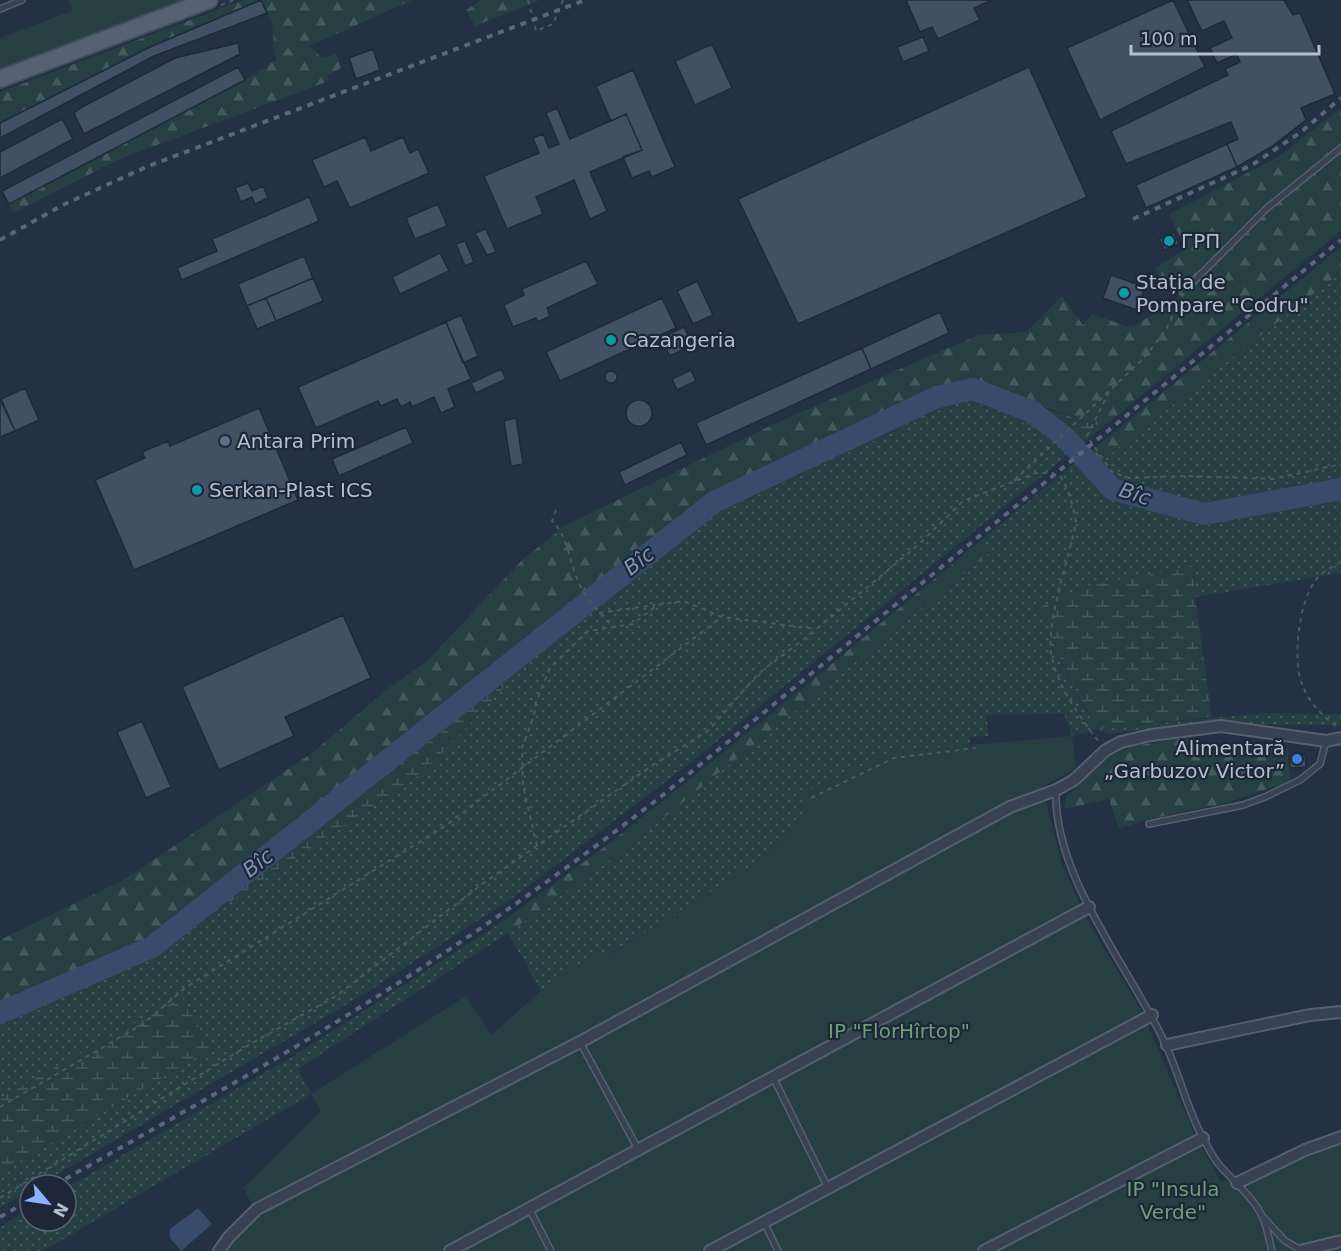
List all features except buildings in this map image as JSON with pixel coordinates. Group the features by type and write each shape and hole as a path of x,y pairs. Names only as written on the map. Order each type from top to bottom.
{"main road":[{"path":"0,79 209,0"}],"street":[{"path":"219,1251 228,1238 257,1209 580,1042 1000,813 1056,790 1074,780 1106,750 1121,742 1150,735 1221,726 1326,741 1341,738"},
{"path":"450,1251 1089,907"},
{"path":"1167,1045 1311,1015 1341,1012"},
{"path":"710,1251 1152,1015"},
{"path":"1237,1184 1305,1150 1341,1137"},
{"path":"984,1251 1203,1138"},
{"path":"1301,1250 1341,1241"}],"lane":[{"path":"0,9 22,0"},
{"path":"1189,286 1267,208 1341,148"},
{"path":"1149,824 1243,805 1265,797 1300,780 1320,764 1326,741"},
{"path":"1056,790 1056,811 1068,859 1089,907 1167,1045 1183,1093 1203,1138 1219,1165 1262,1215 1285,1240 1301,1250"},
{"path":"580,1042 638,1149"},
{"path":"773,1077 828,1188"},
{"path":"529,1208 551,1251"},
{"path":"1262,1215 1272,1251"},
{"path":"764,1222 778,1251"}],"path":[{"path":"528,0 536,31 553,24 563,0"},
{"path":"1011,483 1109,392 1151,349 1165,331 1189,286"},
{"path":"1109,392 1087,436 1112,472 1129,478 1186,476 1273,479 1341,464"},
{"path":"0,1198 247,1046 336,996 485,882 653,765 708,731 759,673 917,546 963,501 1036,473 1052,473 1061,477 1069,490 1076,522 1051,629 1051,656 1061,683 1080,717 1106,750"},
{"path":"556,510 552,521 561,529 581,589 612,626"},
{"path":"1341,562 1327,569 1315,580 1305,603 1298,633 1298,669 1301,683 1308,697 1324,717 1341,730"},
{"path":"599,613 684,601 722,617 816,629"},
{"path":"537,846 524,786 522,748 536,702 550,668 588,631 633,624 657,605"},
{"path":"0,1107 143,1024 185,988 445,826 722,617"},
{"path":"811,798 894,758 976,748"}],"green space":[{"path":"68,0 182,0 0,69 0,38 72,11"},
{"path":"243,0 261,0 150,47 0,123 0,92"},
{"path":"261,0 412,0 310,46 322,58 337,54 341,68 327,76 329,81 122,158 13,213 9,204 245,80 276,60 272,25"},
{"path":"482,0 540,0 475,26 466,10"},
{"path":"1341,108 1341,231 1103,427 973,382 944,389 716,493 149,942 0,1006 0,940 125,879 312,753 390,687 426,662 523,559 566,525 774,424 978,335 1026,332 1062,296 1083,325 1092,314 1126,326 1133,326 1173,303 1179,296 1177,281 1159,277 1155,268 1186,249 1169,214 1278,157"},
{"path":"1341,247 1341,272 1099,465 1090,452"},
{"path":"1341,272 1341,480 1241,502 1188,500 1113,481 1099,465 1114,451"},
{"path":"973,382 1103,427 1069,454 1030,426 1004,412 974,403 957,402 715,514 528,662 425,771 151,955 0,1023 0,1006 149,942 716,493 944,389"},
{"path":"957,402 1004,412 1030,426 1069,454 694,760 517,895 366,993 59,1173 18,1173 18,1197 0,1208 0,1173 211,1049 182,998 0,1098 0,1023 151,955 425,771 528,662 715,514"},
{"path":"1090,452 1113,481 1188,500 1241,502 1341,480 1341,500 1207,525 1117,503 1100,492 1076,462"},
{"path":"1076,462 1117,503 1207,525 1341,500 1341,573 1195,597 1192,567 1060,660 1083,706 1098,729 1072,736 1064,714 987,715 988,736 970,737 970,745 892,752 805,793 809,802 797,824 773,852 659,925 605,956 599,950 541,991 508,933 624,850 987,555 979,542"},
{"path":"979,542 988,554 624,850 508,933 502,922 611,842 765,719"},
{"path":"1193,567 1212,717 1098,729 1073,685 1039,608 1084,586"},
{"path":"1265,713 1341,714 1341,725 1181,725 1108,734 1098,729"},
{"name":"IP \"FlorHîrtop\"","path":"1072,736 1076,768 1042,787 1062,864 1088,921 1142,1012 1194,1132 1221,1182 1303,1147 1302,1143 1341,1130 1341,1251 211,1251 224,1232 254,1208 243,1188 321,1111 311,1094 466,996 491,1035 541,991 599,950 606,956 773,852 797,824 809,802 804,793 892,752"},
{"path":"1191,737 1216,749 1270,745 1288,749 1291,781 1223,804 1145,820 1119,829 1109,799 1064,809 1067,795 1111,756 1133,746"},
{"path":"502,922 508,933 298,1069 311,1094 78,1230 78,1181 295,1055"},
{"path":"182,997 211,1049 0,1173 0,1098"},
{"path":"18,1216 18,1233 74,1233 43,1251 0,1251 0,1227"}],"water":[{"path":"198,1208 212,1224 181,1251 170,1238 170,1229"}],"waterway":[{"name":"Bîc","path":"0,1013 152,947 714,502 937,397 973,389 1033,412 1067,439 1112,489 1204,514 1341,489"}],"railway":[{"path":"0,240 63,205 146,167 585,0"},
{"path":"1133,219 1252,165 1301,132 1341,98"},
{"path":"76,1173 248,1075 362,1006 477,930 590,850 663,795 1341,240"},
{"path":"0,1217 18,1207"}],"place":[{"name":"ГРП","path":"1169,241"},
{"name":"Stația de Pompare \"Codru\"","path":"1124,293"},
{"name":"Cazangeria","path":"611,340"},
{"name":"Antara Prim","path":"225,441"},
{"name":"Serkan-Plast ICS","path":"197,490"},
{"name":"Alimentară „Garbuzov Victor”","path":"1297,759"}],"park label":[{"name":"IP \"Insula Verde\"","path":"1173,1200"}]}
